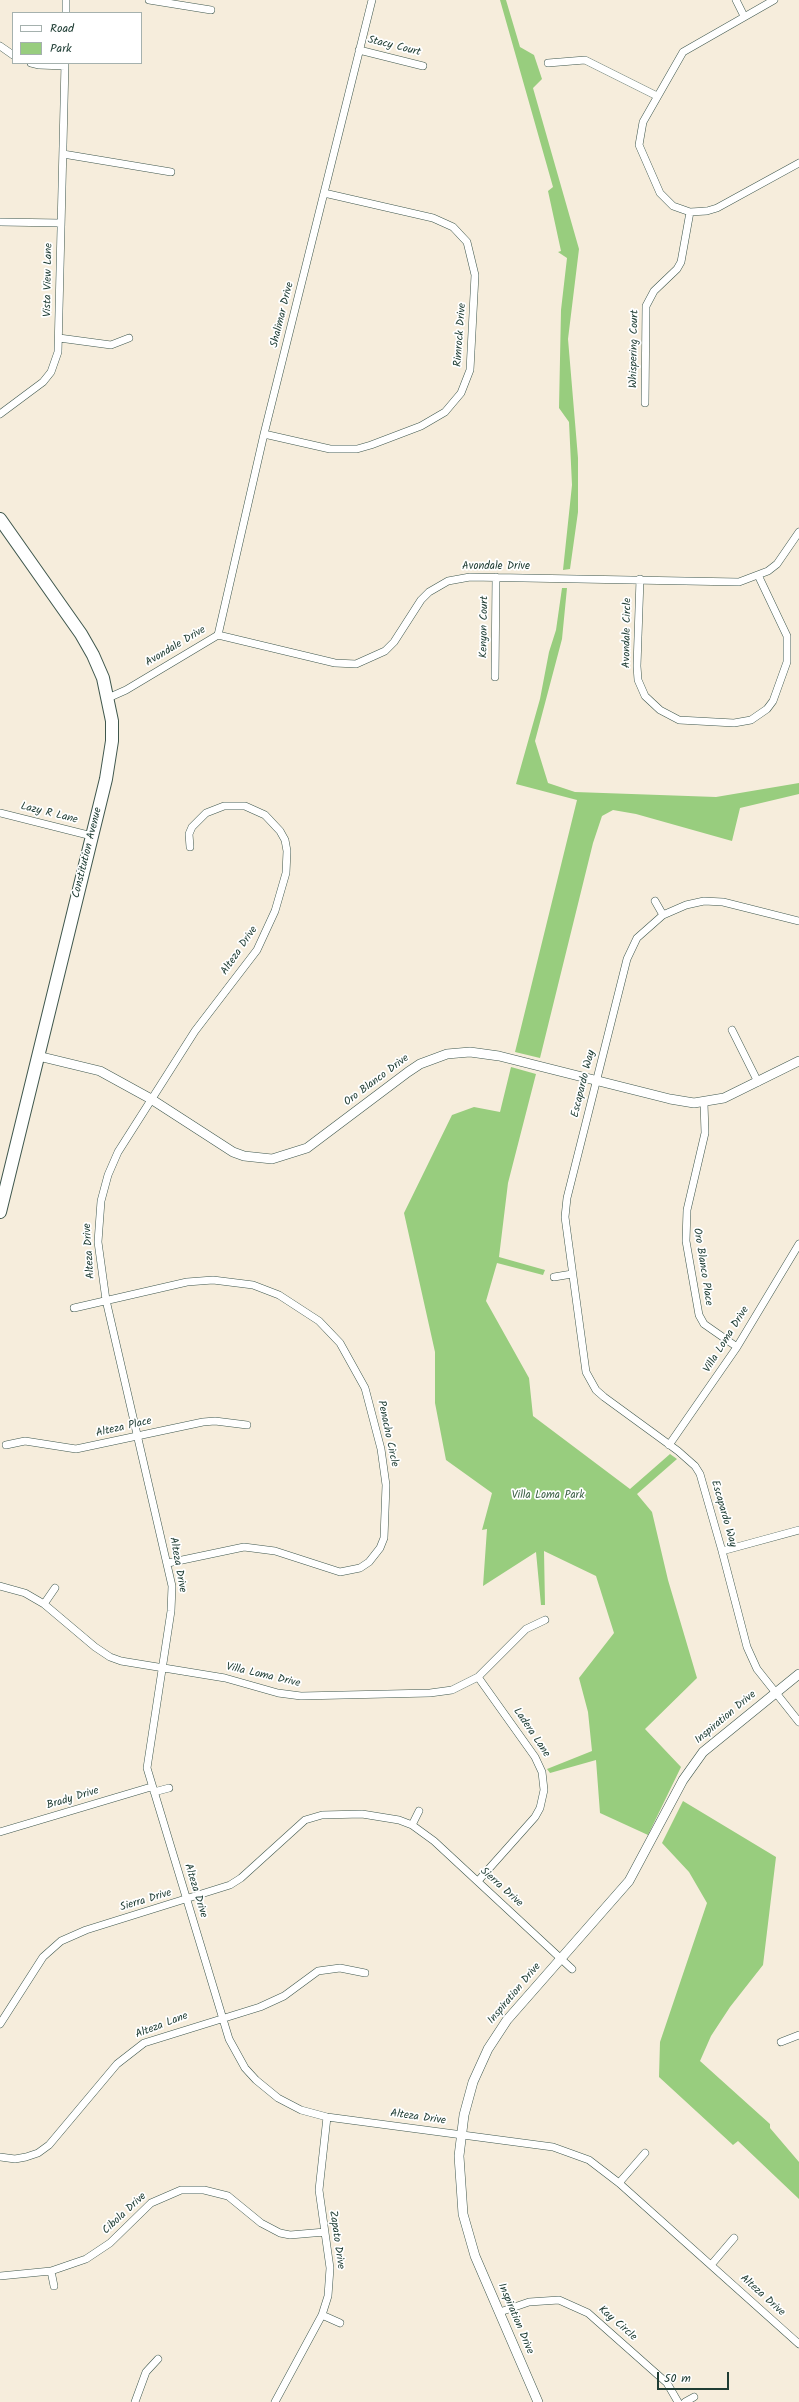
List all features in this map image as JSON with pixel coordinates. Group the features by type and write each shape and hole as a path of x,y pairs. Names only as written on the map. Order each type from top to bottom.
{"main road":[{"name":"Constitution Avenue","path":"0,1212 110,760 112,721 103,678 81,634 2,527"}],"street":[{"path":"66,0 66,12"},
{"path":"149,0 212,10"},
{"name":"Shalimar Drive","path":"218,635 264,434 372,0"},
{"path":"736,0 744,16"},
{"path":"774,0 683,52 657,96 640,130 639,145 663,197 673,206 690,212 707,211 716,208 799,163"},
{"path":"0,46 12,54"},
{"name":"Stacy Court","path":"359,50 423,66"},
{"path":"548,63 585,60 657,96"},
{"path":"34,64 65,64"},
{"name":"Vista View Lane","path":"0,414 38,386 50,372 58,352 65,64"},
{"path":"63,154 171,172"},
{"name":"Rimrock Drive","path":"264,434 330,449 357,449 372,445 421,426 445,412 460,393 470,370 475,275 467,242 453,227 433,218 324,193"},
{"name":"Whispering Court","path":"645,403 646,306 654,291 677,269 681,262 690,212"},
{"path":"0,222 61,223"},
{"path":"59,338 111,345 129,338"},
{"name":"Avondale Drive","path":"108,698 126,690 218,635 335,663 356,664 375,657 389,647 421,600 438,586 458,578 496,577 640,579 739,582 758,575 777,564 799,532"},
{"name":"Avondale Circle","path":"640,579 637,666 638,680 645,696 660,710 679,720 734,723 751,720 767,708 773,701 787,662 787,636 758,575"},
{"name":"Kenyon Court","path":"495,677 496,577"},
{"name":"Alteza Drive","path":"190,847 189,834 198,820 206,813 224,806 244,806 265,815 280,831 285,840 287,851 286,873 275,911 256,950 195,1031 118,1152 108,1175 101,1201 98,1242 106,1300 168,1564 172,1600 147,1768 222,2017 236,2054 245,2068 266,2090 301,2110 327,2117 536,2144 566,2150 589,2160 619,2183 799,2344"},
{"name":"Lazy R Lane","path":"0,813 92,836"},
{"path":"655,901 663,915"},
{"name":"Escapardo Way","path":"799,922 714,901 695,902 663,915 644,930 631,948 596,1080 566,1207 566,1228 583,1363 590,1381 604,1397 688,1459 700,1474 722,1551 746,1647 757,1669 799,1722"},
{"path":"732,1030 758,1082"},
{"name":"Oro Blanco Drive","path":"38,1056 100,1071 151,1099 233,1152 244,1156 272,1159 307,1148 408,1072 420,1064 447,1054 483,1053 670,1099 704,1103 724,1098 799,1062"},
{"name":"Oro Blanco Place","path":"704,1103 704,1140 687,1210 686,1236 699,1315 704,1324 737,1347"},
{"name":"Villa Loma Drive","path":"669,1445 737,1347 799,1244"},
{"path":"554,1277 572,1274"},
{"name":"Penacho Circle","path":"74,1308 187,1282 213,1280 240,1282 274,1293 306,1311 340,1342 365,1388 374,1415 381,1448 386,1485 386,1527 380,1548 369,1562 360,1568 340,1572 276,1550 244,1547 168,1564"},
{"name":"Alteza Place","path":"6,1445 25,1441 76,1449 215,1421 247,1425"},
{"path":"722,1551 799,1530"},
{"name":"Villa Loma Drive","path":"0,1586 25,1593 44,1604 110,1657 226,1678 278,1693 302,1696 436,1693 452,1690 478,1677 526,1629 545,1620"},
{"path":"44,1604 55,1588"},
{"name":"Inspiration Drive","path":"538,2402 475,2256 466,2227 458,2174 461,2134 467,2099 488,2050 506,2020 629,1881 683,1780 703,1752 799,1674"},
{"name":"Ladera Lane","path":"478,1677 535,1757 542,1772 544,1790 540,1808 535,1817 478,1881"},
{"name":"Brady Drive","path":"0,1832 153,1789 169,1788"},
{"path":"412,1825 419,1811"},
{"name":"Sierra Drive","path":"0,2024 43,1957 61,1941 86,1930 218,1891 241,1878 296,1826 314,1816 362,1814 393,1819 412,1825 434,1841 562,1958 572,1970"},
{"name":"Alteza Lane","path":"0,2158 15,2160 38,2153 49,2145 117,2064 144,2043 272,2002 323,1970 340,1968 366,1972"},
{"path":"781,2042 799,2035"},
{"name":"Zapato Drive","path":"275,2402 322,2316 328,2296 331,2277 319,2201 319,2180 327,2117"},
{"path":"619,2183 645,2154"},
{"name":"Cibola Drive","path":"0,2276 51,2271 75,2264 110,2244 152,2203 181,2190 204,2190 228,2196 249,2211 261,2223 280,2233 290,2235 325,2232"},
{"path":"711,2265 734,2238"},
{"path":"51,2271 54,2286"},
{"name":"Kay Circle","path":"500,2312 529,2302 559,2300 588,2314 667,2383 678,2402"},
{"path":"322,2316 340,2323"},
{"path":"135,2402 146,2372 158,2359"},
{"path":"685,2402 694,2397"}],"green space":[{"path":"500,0 506,0 520,47 534,55 542,79 533,88 579,249 568,339 578,458 578,512 570,569 563,570 572,485 569,422 559,408 561,310 567,258 558,252 561,251 548,191 553,187"},
{"path":"562,588 567,588 562,639 535,741 548,783 575,792 716,797 799,783 799,794 740,808 732,841 636,814 613,810 602,816 593,843 540,1058 515,1052 577,800 516,784 540,699 549,652 556,630"},
{"name":"Villa Loma Park","path":"511,1067 536,1074 508,1183 499,1257 545,1270 543,1275 497,1263 486,1301 529,1378 533,1416 630,1489 670,1454 677,1459 637,1494 652,1512 668,1580 697,1678 645,1729 681,1767 648,1835 600,1813 596,1760 550,1773 547,1769 592,1751 588,1712 579,1678 614,1633 596,1576 544,1551 545,1605 541,1605 536,1552 483,1586 487,1529 482,1530 492,1493 446,1460 435,1403 435,1352 404,1213 452,1115 474,1107 500,1112"},
{"path":"683,1801 776,1857 763,1965 730,2007 711,2036 700,2061 770,2124 770,2128 799,2162 799,2199 738,2141 733,2145 659,2077 660,2042 707,1903 689,1872 662,1843"}]}
